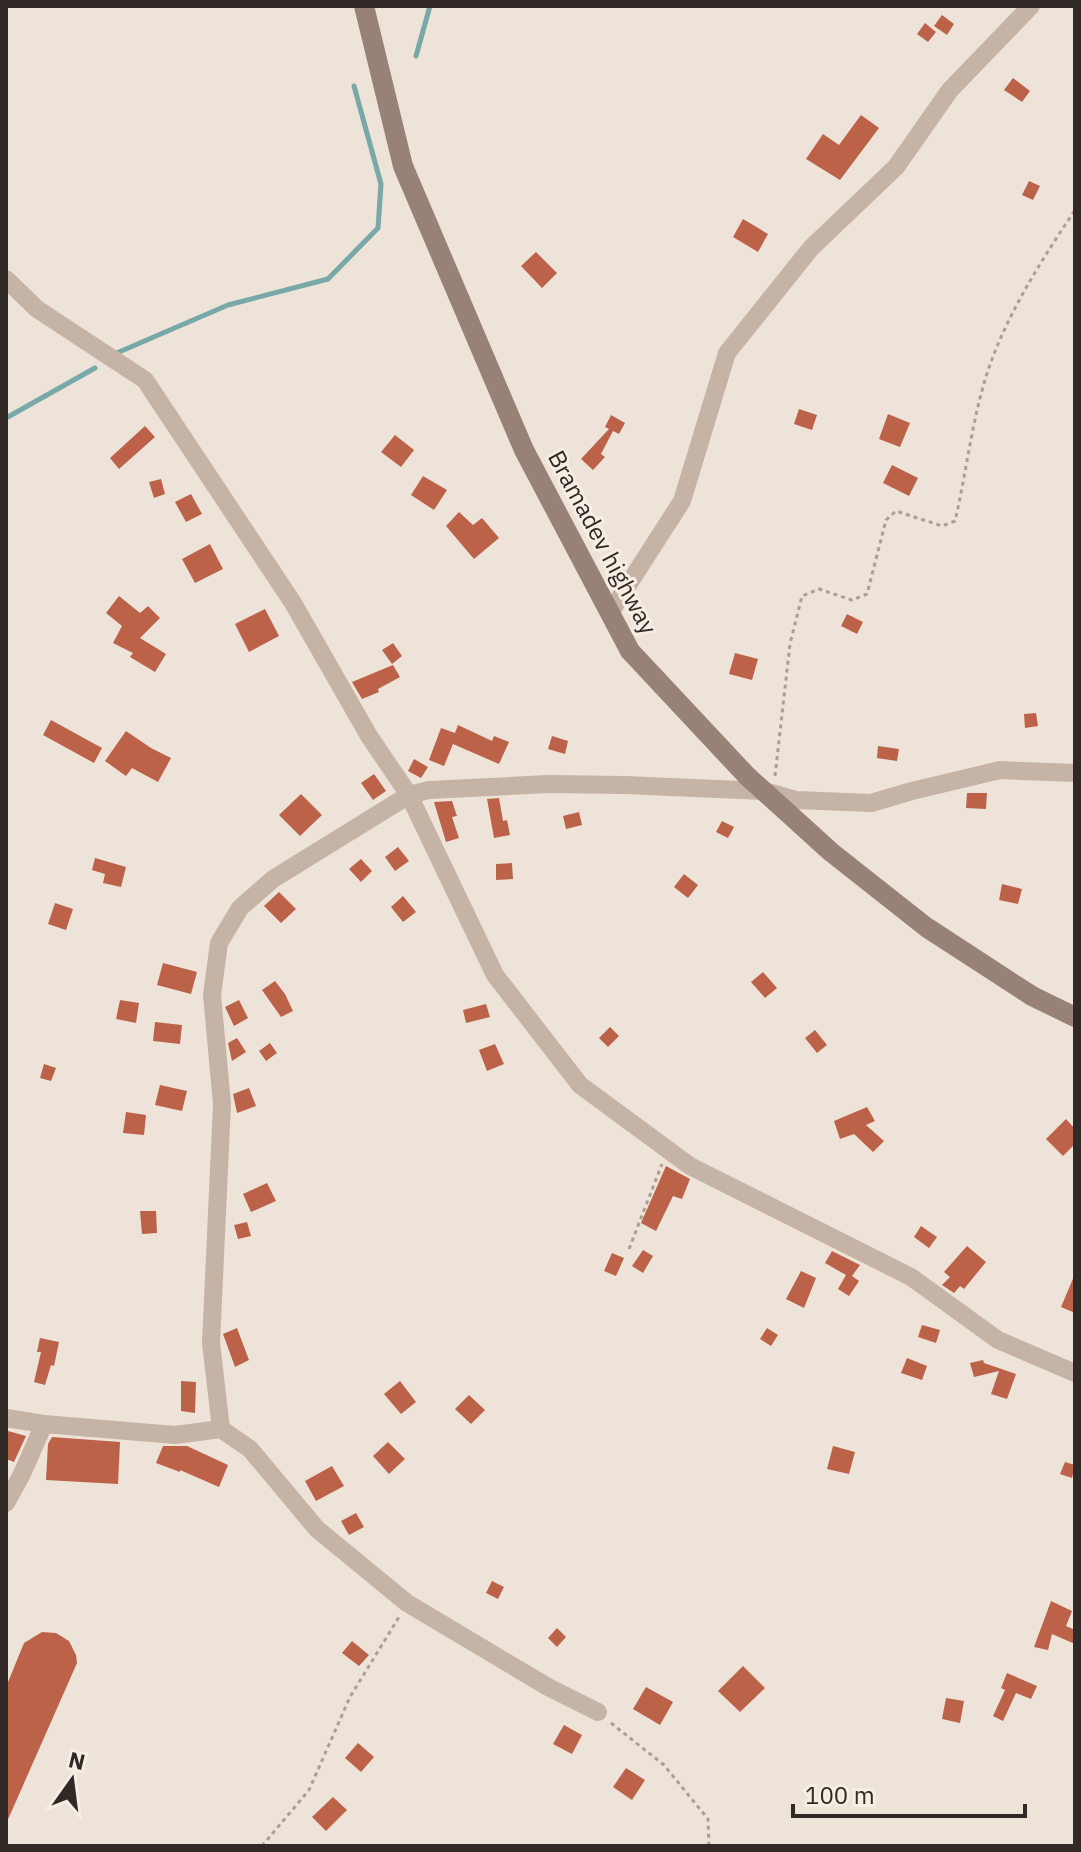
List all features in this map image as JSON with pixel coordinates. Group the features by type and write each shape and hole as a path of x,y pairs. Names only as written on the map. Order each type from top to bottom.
{"street":[{"name":"Bramadev highway","path":"364,6 403,166 524,450 630,651 747,776 770,792 831,852 926,927 1032,996 1075,1017"},
{"path":"610,613 682,501 727,353 811,248 896,167 950,90 1031,6"},
{"path":"6,279 37,309 145,380 293,603 369,736 409,795 440,854 495,975 580,1085 690,1166 911,1277 998,1340 1075,1373"},
{"path":"221,1429 211,1343 222,1104 212,995 219,943 240,908 273,879 409,795 429,790 548,784 770,792 796,800 871,803 1000,770 1075,773"},
{"path":"6,1418 175,1435 221,1429 250,1449 317,1529 407,1603 548,1687 598,1712"},
{"path":"6,1503 44,1424"}],"path":[{"path":"770,792 790,644 802,596 819,589 852,600 867,594 886,520 896,511 942,526 955,521 978,405 994,353 1031,279 1075,210"},
{"path":"629,1249 668,1150"},
{"path":"262,1846 309,1790 350,1697 407,1603"},
{"path":"598,1712 664,1765 708,1819 709,1846"}],"building":[{"path":"942,15 954,24 947,35 934,26"},
{"path":"925,23 936,32 928,42 917,34"},
{"path":"1013,78 1030,91 1022,102 1004,90"},
{"path":"861,115 879,128 840,180 806,159 823,134 839,145"},
{"path":"1029,181 1040,186 1033,200 1022,195"},
{"path":"743,219 768,234 758,252 733,237"},
{"path":"536,252 557,273 542,288 521,266"},
{"path":"799,409 817,415 812,430 794,424"},
{"path":"888,414 910,423 900,447 879,439"},
{"path":"611,415 625,423 619,434 613,431 601,454 605,457 593,470 581,459 609,429 605,427"},
{"path":"145,426 155,437 119,469 110,458"},
{"path":"395,435 414,450 401,467 381,452"},
{"path":"892,465 918,478 909,496 883,483"},
{"path":"423,476 447,490 434,510 411,495"},
{"path":"161,479 165,494 154,498 149,482"},
{"path":"191,494 202,514 186,522 175,502"},
{"path":"459,512 473,525 482,518 499,538 474,559 446,526"},
{"path":"210,544 223,569 195,583 182,559"},
{"path":"119,596 140,613 148,606 160,618 140,638 166,654 155,672 130,657 133,653 113,643 122,626 106,613"},
{"path":"265,609 279,636 249,652 235,624"},
{"path":"847,614 863,622 857,634 841,626"},
{"path":"393,643 402,656 392,664 382,650"},
{"path":"735,653 758,659 752,680 729,674"},
{"path":"393,665 400,677 378,689 379,692 362,699 352,682"},
{"path":"1036,713 1038,726 1025,728 1024,714"},
{"path":"51,720 102,748 94,763 43,735"},
{"path":"458,725 492,741 494,736 509,742 499,764 453,744 444,766 429,760 441,728 455,733"},
{"path":"126,731 171,758 158,782 132,768 126,776 105,761"},
{"path":"552,736 568,741 565,754 548,749"},
{"path":"878,746 899,749 897,761 877,758"},
{"path":"414,759 428,767 421,778 408,771"},
{"path":"374,774 386,791 373,800 361,783"},
{"path":"967,793 987,793 986,809 966,808"},
{"path":"301,794 322,815 300,836 279,815"},
{"path":"499,798 503,821 507,820 510,835 494,838 487,799"},
{"path":"452,801 457,816 452,817 459,838 446,842 434,802"},
{"path":"579,812 582,825 566,829 563,816"},
{"path":"722,821 734,827 728,838 716,832"},
{"path":"398,847 409,861 395,871 385,857"},
{"path":"95,858 126,867 121,887 103,883 105,874 92,870"},
{"path":"361,859 372,871 361,882 349,869"},
{"path":"512,863 513,879 496,880 496,864"},
{"path":"684,874 698,885 688,898 674,887"},
{"path":"1002,884 1022,889 1018,904 999,900"},
{"path":"279,892 296,909 281,923 264,906"},
{"path":"403,896 416,912 403,922 391,907"},
{"path":"55,903 73,909 66,930 48,924"},
{"path":"163,963 197,972 191,994 157,985"},
{"path":"763,972 777,988 765,998 751,982"},
{"path":"275,981 293,1011 281,1017 262,990"},
{"path":"120,1000 139,1003 136,1023 116,1019"},
{"path":"239,1000 248,1018 234,1026 225,1007"},
{"path":"486,1004 490,1017 466,1023 463,1010"},
{"path":"155,1022 182,1025 180,1044 153,1041"},
{"path":"610,1027 619,1036 608,1047 599,1038"},
{"path":"815,1030 827,1045 817,1053 805,1038"},
{"path":"237,1038 246,1052 232,1061 228,1043"},
{"path":"270,1043 277,1053 266,1061 259,1051"},
{"path":"495,1044 504,1064 487,1071 479,1050"},
{"path":"44,1064 56,1068 51,1081 40,1078"},
{"path":"160,1085 187,1091 182,1111 155,1105"},
{"path":"249,1088 256,1106 237,1113 233,1094"},
{"path":"867,1107 875,1121 866,1125 884,1141 873,1152 854,1134 840,1139 834,1121"},
{"path":"126,1112 146,1115 144,1135 123,1133"},
{"path":"1066,1119 1075,1129 1075,1144 1063,1156 1046,1139"},
{"path":"666,1166 690,1179 682,1199 673,1196 656,1231 641,1223"},
{"path":"267,1183 276,1201 251,1212 243,1194"},
{"path":"140,1211 156,1211 157,1233 142,1234"},
{"path":"247,1222 251,1236 238,1239 234,1225"},
{"path":"921,1226 937,1237 929,1248 914,1237"},
{"path":"967,1246 986,1262 964,1289 960,1286 954,1293 942,1285 950,1277 944,1272"},
{"path":"643,1250 653,1256 643,1273 632,1266"},
{"path":"832,1251 860,1265 852,1276 859,1281 849,1296 838,1289 846,1275 825,1263"},
{"path":"612,1253 624,1258 616,1276 604,1271"},
{"path":"801,1271 816,1278 804,1308 786,1299"},
{"path":"1075,1274 1075,1313 1061,1307"},
{"path":"922,1325 940,1330 936,1343 918,1337"},
{"path":"237,1328 249,1360 235,1367 223,1334"},
{"path":"767,1328 778,1335 771,1346 760,1339"},
{"path":"40,1338 59,1342 54,1366 51,1365 45,1385 34,1382 41,1352 37,1352"},
{"path":"907,1358 927,1366 922,1380 901,1373"},
{"path":"983,1360 1016,1374 1007,1399 991,1394 999,1371 974,1377 970,1363"},
{"path":"181,1381 196,1382 195,1413 181,1411"},
{"path":"400,1381 416,1402 401,1414 384,1394"},
{"path":"469,1395 485,1410 471,1424 455,1409"},
{"path":"8,1431 26,1436 14,1462 6,1459"},
{"path":"52,1437 120,1442 118,1484 46,1480 48,1444"},
{"path":"388,1442 405,1459 389,1474 373,1456"},
{"path":"163,1446 187,1446 228,1465 219,1487 156,1463"},
{"path":"833,1446 855,1452 849,1474 827,1469"},
{"path":"1065,1462 1075,1465 1072,1478 1060,1474"},
{"path":"332,1466 344,1486 316,1501 305,1481"},
{"path":"356,1513 364,1527 349,1535 341,1521"},
{"path":"492,1581 504,1587 498,1599 486,1593"},
{"path":"1051,1601 1072,1611 1066,1626 1075,1630 1075,1644 1052,1634 1048,1650 1034,1647"},
{"path":"557,1628 566,1637 557,1647 548,1638"},
{"path":"42,1632 56,1633 69,1641 77,1663 6,1824 6,1687 24,1643"},
{"path":"352,1641 369,1655 359,1666 342,1653"},
{"path":"743,1666 765,1688 740,1712 718,1691"},
{"path":"1007,1673 1037,1686 1031,1699 1016,1693 1003,1721 993,1716 1005,1690 1001,1688"},
{"path":"646,1687 673,1702 660,1725 633,1709"},
{"path":"946,1698 964,1701 960,1723 942,1719"},
{"path":"564,1725 582,1735 572,1754 553,1744"},
{"path":"358,1743 374,1757 361,1772 345,1758"},
{"path":"626,1768 645,1780 632,1800 613,1787"},
{"path":"333,1797 347,1810 326,1831 312,1817"}],"waterway":[{"path":"416,56 430,6"},
{"path":"119,352 228,305 328,279 378,228 381,184 354,86"},
{"path":"6,418 95,368"}]}
